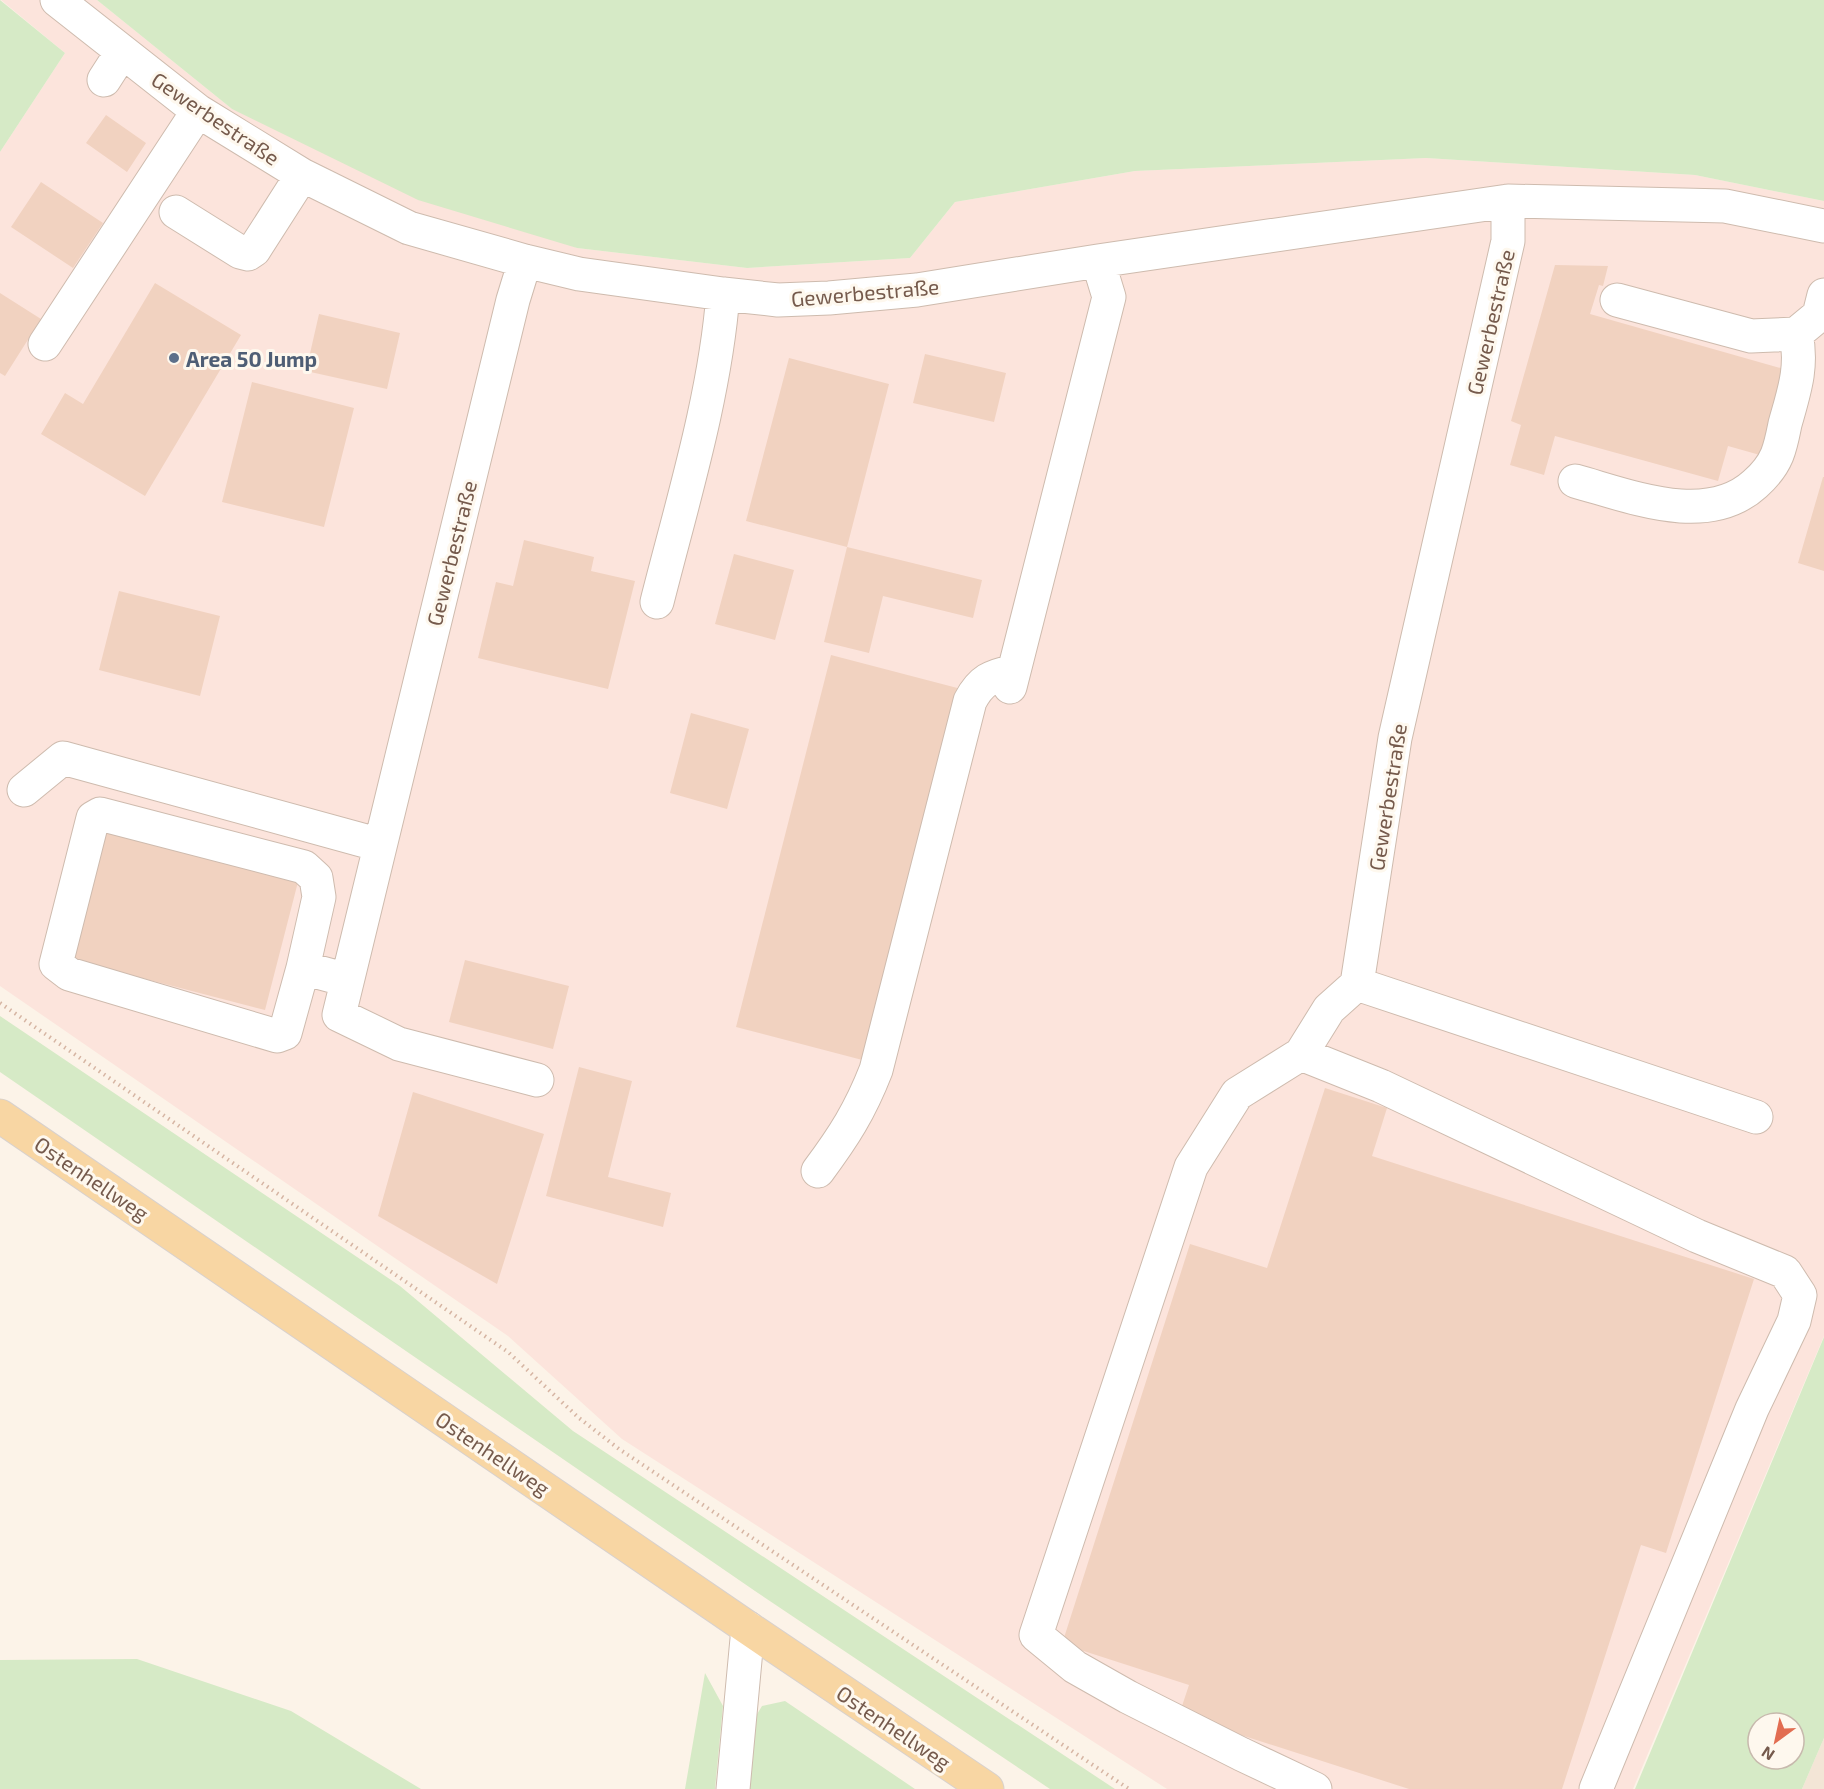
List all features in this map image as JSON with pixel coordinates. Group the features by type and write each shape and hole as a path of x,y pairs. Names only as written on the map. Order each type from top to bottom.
{"main road":[{"name":"Ostenhellweg","path":"0,1116 987,1789"}],"street":[{"name":"Gewerbestraße","path":"57,0 198,111 302,175 409,228 525,261 627,282 777,300 917,290 1508,201 1725,206 1824,226"},
{"path":"104,80 123,52"},
{"path":"45,344 198,111"},
{"path":"176,212 240,252 248,254 254,250 302,175"},
{"name":"Gewerbestraße","path":"1357,984 1395,738 1508,241 1508,201"},
{"name":"Gewerbestraße","path":"525,261 513,300 339,1015 399,1044 537,1080"},
{"path":"818,1171 847,1132 866,1096 876,1070 970,701 978,686 994,676 1012,679 1109,297 1098,261"},
{"path":"657,602 706,401 720,326 723,294"},
{"path":"1617,300 1751,336 1796,334 1819,315 1824,295"},
{"path":"1575,481 1672,506 1704,507 1730,501 1748,491 1765,475 1777,456 1799,375 1800,351 1796,334"},
{"path":"24,790 63,758 380,845"},
{"path":"100,814 304,867 316,878 319,897 303,968 285,1033 277,1036 69,974 56,964 93,818 100,814"},
{"path":"303,968 347,980"},
{"path":"1314,1789 1128,1697 1075,1666 1036,1635 1191,1167 1237,1094 1301,1054 1329,1009 1357,984 1755,1117"},
{"path":"1301,1054 1381,1086 1697,1236 1785,1272 1800,1295 1794,1321 1752,1410 1596,1789"},
{"path":"733,1789 748,1628"}],"path":[{"path":"0,1003 508,1352 579,1418 619,1449 1129,1789"}],"shaded area":[{"path":"1,0 97,0 232,109 577,248 747,268 910,258 955,202 1135,171 1426,158 1695,175 1824,201 1824,1336 1633,1789 1167,1789 622,1439 508,1336 0,986 0,152 65,53"},
{"path":"1824,1738 1824,1789 1802,1789"}],"green space":[{"path":"0,0 65,53 0,152"},
{"path":"97,0 1824,0 1824,201 1695,175 1426,158 1135,171 955,202 910,258 747,268 577,248 418,200 232,109"},
{"path":"0,1016 400,1286 573,1431 1115,1789 1050,1789 755,1591 0,1072"},
{"path":"1824,1337 1824,1738 1802,1789 1635,1789"},
{"path":"137,1659 291,1711 421,1789 0,1789 0,1660"},
{"path":"705,1673 723,1706 715,1789 685,1789"},
{"path":"785,1701 915,1789 742,1789 748,1729 762,1706"}],"building":[{"path":"106,115 146,143 127,172 86,143"},
{"path":"41,182 103,223 73,268 11,227"},
{"path":"1555,265 1608,266 1603,286 1599,285 1590,314 1791,371 1767,457 1728,446 1718,481 1555,436 1544,475 1510,465 1521,425 1511,421"},
{"path":"155,283 241,335 145,496 41,434 65,393 83,404"},
{"path":"0,293 41,319 5,376 0,373"},
{"path":"319,314 400,333 387,389 306,371"},
{"path":"925,354 1006,373 994,422 913,403"},
{"path":"789,358 889,384 847,547 746,521"},
{"path":"252,382 354,408 324,527 222,502"},
{"path":"1824,477 1824,571 1798,563"},
{"path":"524,540 594,557 591,571 635,581 608,689 478,658 496,582 513,586"},
{"path":"847,547 982,580 973,618 883,596 869,653 824,642"},
{"path":"734,554 794,570 775,640 715,624"},
{"path":"119,591 220,616 200,696 99,670"},
{"path":"831,655 965,690 870,1062 736,1027"},
{"path":"691,713 749,729 727,809 670,793"},
{"path":"103,828 299,878 265,1010 69,959"},
{"path":"465,960 569,986 553,1049 449,1022"},
{"path":"579,1067 632,1081 608,1177 671,1193 663,1227 546,1196"},
{"path":"1325,1088 1387,1108 1372,1156 1754,1279 1666,1553 1641,1545 1562,1789 1409,1789 1179,1715 1189,1685 1062,1644 1190,1244 1267,1268"},
{"path":"413,1092 544,1134 497,1284 378,1216"}],"place":[{"name":"Area 50 Jump","path":"174,358"}]}
